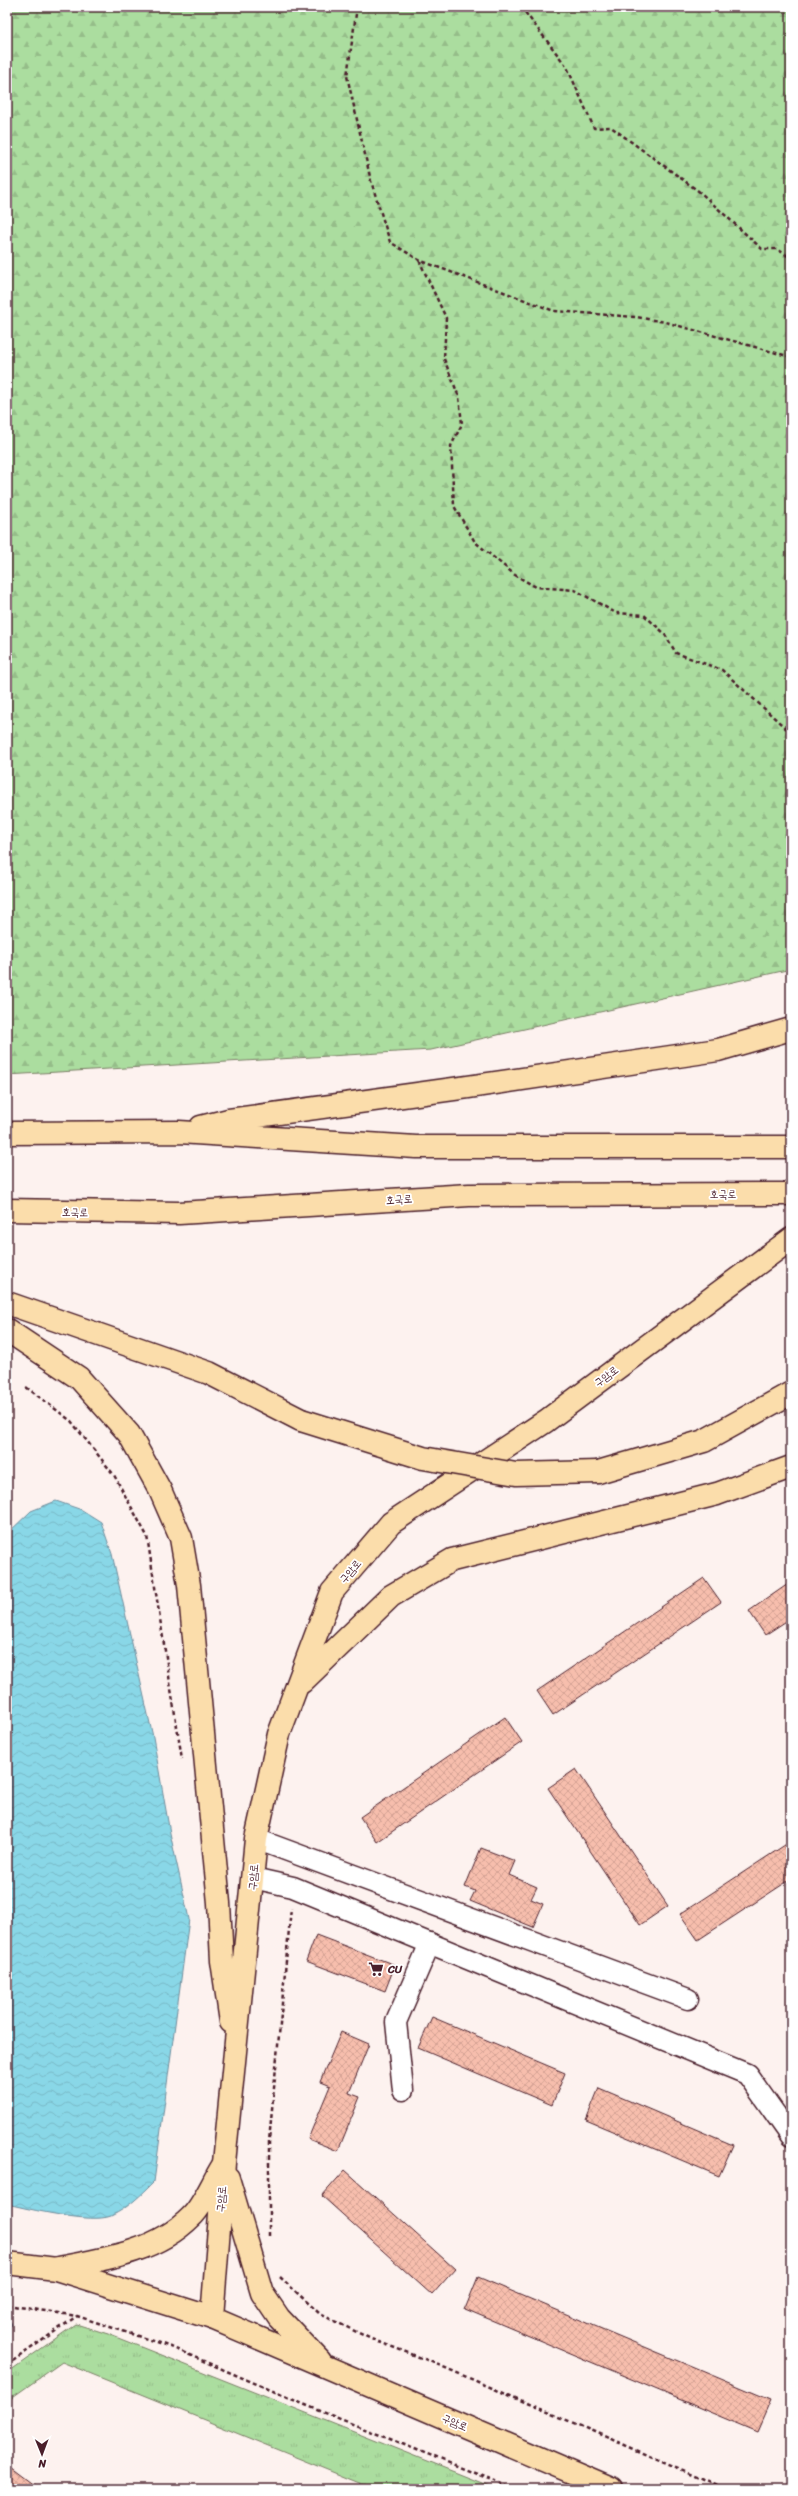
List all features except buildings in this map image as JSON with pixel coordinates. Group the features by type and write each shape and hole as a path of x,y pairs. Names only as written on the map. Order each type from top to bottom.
{"main road":[{"path":"179,1132 230,1120 476,1086 718,1050 791,1029"},
{"path":"7,1133 179,1132 416,1147 791,1147"},
{"name":"호국로","path":"7,1210 179,1213 469,1195 791,1194"},
{"name":"구암로","path":"611,2489 212,2318 224,2162 236,2056 256,1840 279,1734 332,1592 391,1523 546,1421 791,1239"},
{"path":"7,1303 209,1373 301,1420 431,1459 516,1474 598,1472 704,1441 791,1393"},
{"path":"7,1330 79,1378 128,1434 160,1490 180,1538 189,1585 219,1903 222,1961 236,2056"},
{"path":"296,1687 391,1596 452,1560 717,1494 791,1467"},
{"path":"56,2269 120,2256 161,2240 192,2216 224,2162"},
{"path":"224,2162 262,2293 279,2318 327,2368"},
{"path":"7,2263 56,2269 212,2318"}],"lane":[{"path":"256,1840 688,1999"},
{"path":"253,1878 292,1886 747,2074 791,2136"},
{"path":"403,2090 396,2022 430,1943"}],"path":[{"path":"357,7 347,76 371,181 390,242 419,260 554,311 636,317 665,322 791,357"},
{"path":"521,7 567,67 594,128 611,127 702,193 762,249 777,249 791,258"},
{"path":"419,260 446,318 444,359 459,397 462,424 451,446 454,506 475,542 516,575 536,587 575,590 616,613 644,615 664,633 676,653 722,670 791,732"},
{"path":"26,1387 71,1421 114,1475 147,1536 183,1762"},
{"path":"269,2243 269,2141 292,1886"},
{"path":"278,2270 280,2277 320,2314 727,2489"},
{"path":"7,2305 77,2316 171,2347 304,2404 514,2489"},
{"path":"7,2365 77,2316"}],"green space":[{"path":"7,7 791,7 791,969 431,1050 7,1075"},
{"path":"76,2324 108,2334 497,2489 374,2489 62,2362 7,2401 7,2373"}],"water":[{"path":"56,1501 82,1510 101,1522 112,1554 153,1737 170,1833 189,1919 154,2182 129,2205 111,2216 102,2218 60,2215 7,2204 7,1534 31,1511"}],"place":[{"name":"CU","path":"376,1969"}]}
